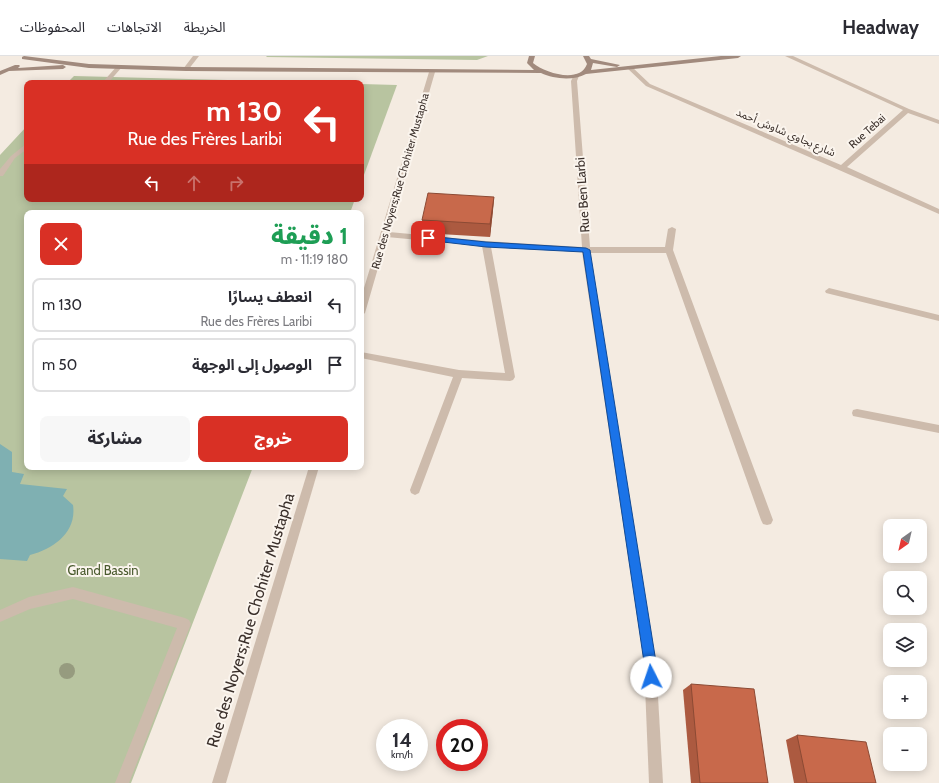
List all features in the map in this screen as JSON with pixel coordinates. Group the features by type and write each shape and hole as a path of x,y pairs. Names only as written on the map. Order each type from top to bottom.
{"main road":[{"path":"530,63 532,56"},
{"path":"586,72 738,56"},
{"path":"11,70 22,62 23,57 89,66"},
{"path":"575,79 586,72 591,65 589,58 628,67"},
{"path":"530,63 539,72"},
{"path":"482,73 530,63"},
{"path":"0,73 11,70 89,66 186,69 482,73 539,72 551,76 564,77"}],"street":[{"path":"186,69 196,56"},
{"path":"788,56 907,110 939,122"},
{"path":"108,80 119,67"},
{"name":"شارع بجاوي شاوش أحمد","path":"628,67 648,85 842,168 939,212"},
{"name":"Rue des Noyers;Rue Chohiter Mustapha","path":"364,303 432,72"},
{"path":"564,77 575,79"},
{"name":"Rue Ben Larbi","path":"575,79 586,250 650,662 656,783"},
{"name":"Rue Tebai","path":"842,168 907,110"},
{"path":"0,174 13,157 24,148"},
{"path":"672,229 669,250 767,520"},
{"path":"385,234 486,244 586,250 669,250"},
{"path":"364,356 459,374 510,376 486,244"},
{"path":"829,291 939,318"},
{"path":"415,490 459,374"},
{"path":"857,413 939,429"},
{"name":"Rue des Noyers;Rue Chohiter Mustapha","path":"218,783 313,470"},
{"path":"0,616 29,604 73,593 185,624 122,783"}],"green space":[{"path":"488,56 477,60 266,57"},
{"path":"74,76 226,80 70,80"},
{"path":"364,84 397,85 364,175"},
{"name":"Grand Bassin","path":"24,129 24,202 354,202 351,210 24,210 24,470 252,470 131,783 0,783 0,155"}],"water":[{"path":"0,444 12,452 12,472 24,474 20,484 67,489 63,496 73,505 71,523 62,538 55,544 30,555 27,561 0,559"}],"building":[{"path":"428,193 494,197 490,224 422,220"},
{"path":"691,684 754,689 768,783 700,783"},
{"path":"797,735 866,742 876,783 807,783"}],"route":[{"path":"428,238 486,244 586,250 650,662 651,677"}]}
